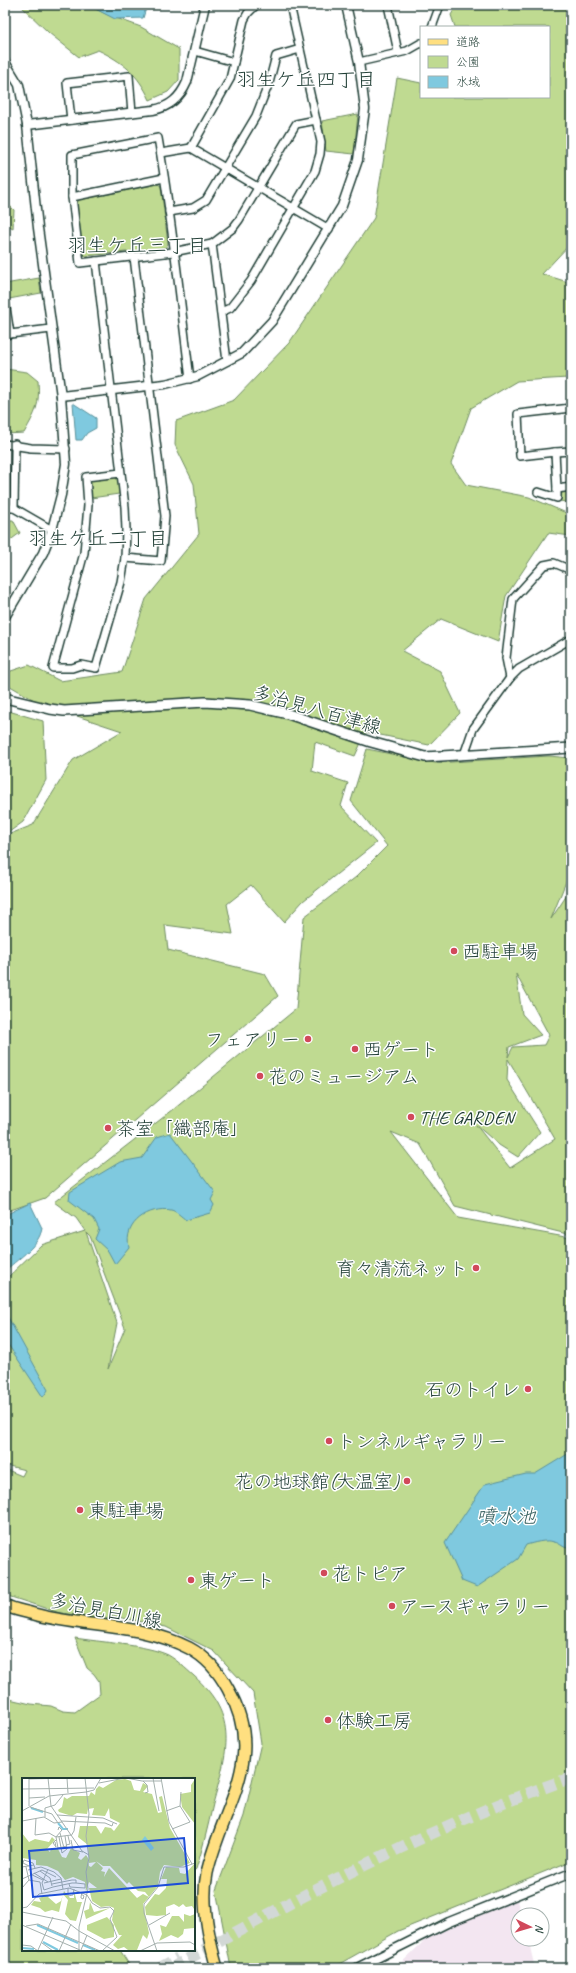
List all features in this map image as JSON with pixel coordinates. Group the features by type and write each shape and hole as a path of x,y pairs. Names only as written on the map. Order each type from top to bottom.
{"main road":[{"name":"多治見八百津線","path":"5,698 64,711 205,702 250,705 288,714 370,742 425,757 571,748"},
{"name":"多治見白川線","path":"5,1605 49,1618 143,1631 173,1641 190,1649 211,1664 223,1680 238,1707 244,1734 244,1761 236,1794 218,1837 207,1874 206,1890 208,1937 217,1968"}],"street":[{"path":"28,125 159,109 177,99 187,82 205,5"},
{"path":"191,148 228,84 244,20 248,13 256,5"},
{"path":"221,312 230,308 251,281 315,171 320,154 321,142 290,5"},
{"path":"61,396 150,386 190,379 227,361 250,347 272,321 342,206 352,182 362,140 365,109 359,62 346,5"},
{"path":"388,5 398,52"},
{"path":"432,26 440,5"},
{"path":"359,62 416,47 420,44"},
{"path":"169,212 193,208 206,200 264,98 276,56 300,49"},
{"path":"194,52 234,62"},
{"path":"5,62 19,85 28,125 51,329 61,396 66,449 64,480 52,530 43,553 5,617"},
{"path":"71,120 67,83 128,76 132,113"},
{"path":"190,379 174,252 169,212 158,138 72,155 72,197 80,263 174,252 212,244 233,228 260,188 296,124 316,120"},
{"path":"161,153 191,148 329,229"},
{"path":"72,197 164,178"},
{"path":"212,244 227,361"},
{"path":"125,558 161,561 166,516 134,257"},
{"path":"96,261 125,507 125,558 121,582 96,668 81,665 72,668 53,668 84,552 88,505 86,477 120,472"},
{"path":"5,301 7,334 51,329"},
{"path":"571,408 518,414 520,456 571,451"},
{"path":"5,444 15,444 32,448 66,449"},
{"path":"14,508 15,444"},
{"path":"538,492 557,498 558,489 555,452"},
{"path":"558,489 571,487"},
{"path":"5,508 14,508 52,530"},
{"path":"510,678 506,658 513,599 544,564 554,563 571,570"},
{"path":"464,755 473,729 510,678 519,669 571,639"},
{"path":"357,1968 449,1922 571,1873"}],"shaded area":[{"path":"516,1897 519,1907 510,1907 510,1947 530,1947 535,1968 396,1968 426,1939"}],"green space":[{"path":"20,5 87,5 108,15 141,27 179,49 179,80 168,92 150,100 135,76 122,64 98,50 79,57 49,33"},
{"path":"457,5 571,5 571,243 542,274 571,283 571,373 568,378 517,381 471,408 451,464 466,485 529,497 571,515 571,536 548,533 506,596 498,642 441,619 402,651 440,671 460,713 429,745 366,732 355,756 315,742 312,771 348,783 341,806 376,843 303,901 284,922 251,885 227,904 233,934 165,925 168,950 265,974 278,996 45,1198 5,1212 5,836 33,825 73,760 122,731 41,704 5,683 5,673 29,665 60,681 122,672 146,599 199,534 194,484 175,445 176,421 234,400 289,343 374,218 397,78 420,83 420,98 550,98 550,26 455,26 451,15"},
{"path":"358,114 354,154 326,151 322,121"},
{"path":"158,184 161,186 168,244 165,248 86,256 83,255 76,204 79,200"},
{"path":"5,201 14,210 13,228 5,224"},
{"path":"39,278 41,293 9,299 5,284"},
{"path":"5,369 27,372 38,381 38,402 32,419 24,433 5,434"},
{"path":"115,476 118,479 119,494 91,498 90,483 94,479"},
{"path":"571,491 571,503 560,501 560,493"},
{"path":"5,520 13,520 20,533 5,544"},
{"path":"5,710 43,721 46,780 23,822 5,835"},
{"path":"367,749 435,763 549,756 571,758 571,869 551,919 569,892 571,876 571,1235 455,1206 420,1144 391,1132 458,1218 571,1238 571,1861 398,1931 332,1968 231,1968 216,1890 244,1816 261,1743 253,1693 214,1651 166,1627 113,1616 104,1620 69,1616 5,1595 5,1469 22,1476 25,1470 5,1465 5,1280 41,1245 85,1231 76,1218 54,1202 174,1109 296,1009 304,917 356,877 387,846 351,801","holes":["516,974 549,1035 544,1045 513,1047 508,1057 509,1047 541,1035 522,1014","508,1059 555,1139 510,1168 476,1125 499,1145 518,1157 540,1132 507,1080","86,1232 90,1236 125,1328 108,1369 117,1323"]},
{"path":"75,1638 136,1646 168,1655 185,1668 209,1691 218,1706 224,1721 226,1736 222,1768 203,1845 195,1870 195,1778 22,1778 22,1951 121,1951 131,1968 5,1968 5,1698 31,1704 51,1706 63,1711 75,1712 100,1694 99,1681 87,1668"}],"water":[{"path":"88,5 147,5 143,18 115,19"},
{"path":"73,403 96,418 96,428 87,433 82,440 76,440"},
{"path":"170,1133 215,1192 211,1200 214,1205 210,1213 186,1220 171,1210 163,1209 146,1214 134,1224 128,1238 129,1247 115,1264 108,1251 95,1239 99,1229 94,1219 69,1200 70,1192 120,1162 142,1158 157,1137"},
{"path":"30,1203 42,1228 33,1246 7,1269 5,1294 5,1215"},
{"path":"5,1312 48,1390 43,1397 5,1340"},
{"name":"噴水池","path":"571,1452 571,1548 566,1548 551,1541 526,1545 518,1559 477,1587 462,1581 445,1543 485,1484 526,1474 535,1474"}],"tunnel":[{"path":"172,1968 220,1941 367,1864 468,1817 571,1778"},
{"path":"160,1968 178,1958"}],"place":[{"name":"西駐車場","path":"454,951"},
{"name":"フェアリー","path":"308,1039"},
{"name":"西ゲート","path":"355,1049"},
{"name":"花のミュージアム","path":"260,1076"},
{"name":"THE GARDEN","path":"411,1117"},
{"name":"茶室「織部庵」","path":"108,1128"},
{"name":"育々清流ネット","path":"476,1268"},
{"name":"石のトイレ","path":"528,1389"},
{"name":"トンネルギャラリー","path":"329,1441"},
{"name":"花の地球館(大温室)","path":"407,1481"},
{"name":"東駐車場","path":"80,1510"},
{"name":"花トピア","path":"324,1573"},
{"name":"東ゲート","path":"191,1580"},
{"name":"アースギャラリー","path":"392,1606"},
{"name":"体験工房","path":"328,1720"}],"district":[{"name":"羽生ケ丘四丁目","path":"306,79"},
{"name":"羽生ケ丘三丁目","path":"137,245"},
{"name":"羽生ケ丘二丁目","path":"98,538"}]}
